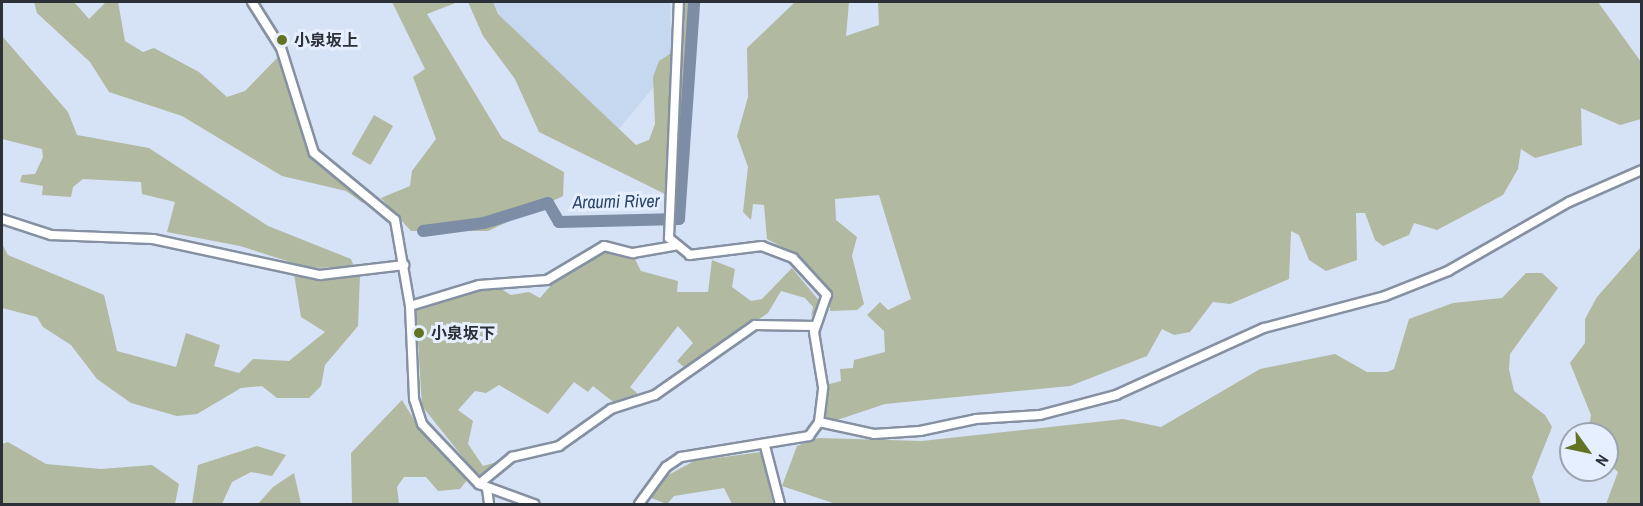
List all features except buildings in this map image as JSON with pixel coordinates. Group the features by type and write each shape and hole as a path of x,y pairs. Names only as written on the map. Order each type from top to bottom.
{"street":[{"path":"252,2 281,48 314,153 385,207 400,232 410,306 417,413 483,486 489,504"},
{"path":"674,246 667,227 679,2"},
{"path":"819,422 874,434 920,431 976,419 1040,415 1116,395 1264,328 1385,296 1448,271 1569,202 1641,170"},
{"path":"2,219 51,235 153,239 320,275 404,265"},
{"path":"410,306 479,285 547,280 604,246 633,253 674,246 699,255 753,246 782,250 827,296 815,326 823,387 819,422 809,436 765,446 681,458 666,466 639,504"},
{"path":"483,486 512,457 559,446 611,410 655,395 754,324 815,326"},
{"path":"765,446 780,504"},
{"path":"483,486 534,504"}],"shaded area":[{"path":"493,2 670,2 671,66 619,129 498,14"}],"green space":[{"path":"34,2 74,2 89,19 106,2 118,2 125,41 143,52 154,48 199,72 227,97 245,91 279,56 305,146 319,164 365,198 363,203 346,191 282,176 182,116 109,92 90,62 37,13"},
{"path":"392,2 458,2 427,14 502,138 564,172 563,196 488,231 411,231 381,198 410,186 412,171 436,139 413,77 425,69"},
{"path":"468,2 493,2 498,14 636,145 649,140 655,124 653,77 659,61 673,52 665,194 539,132 515,79 483,36"},
{"path":"684,2 692,2 684,167 673,217"},
{"path":"795,2 849,2 846,36 879,25 878,2 1598,2 1641,62 1641,119 1620,125 1581,108 1582,145 1535,158 1521,149 1518,169 1503,195 1437,230 1414,223 1409,235 1383,246 1375,240 1365,213 1356,213 1357,260 1326,271 1309,260 1299,235 1291,231 1289,279 1230,304 1213,302 1190,332 1174,335 1162,329 1147,356 1070,386 885,404 834,421 826,418 826,385 841,381 840,369 853,368 854,360 885,352 884,331 867,315 880,302 888,310 911,299 879,195 835,199 836,220 857,237 852,256 864,304 857,310 830,311 830,293 797,255 767,239 764,205 753,204 751,220 743,212 748,167 737,136 748,97 747,48"},
{"path":"2,36 68,112 77,135 149,148 268,226 351,259 354,267 309,268 240,246 167,232 175,202 142,194 141,182 83,179 73,187 71,197 42,195 43,186 20,182 22,175 35,174 43,157 42,149 2,139"},
{"path":"374,115 393,126 371,165 352,154"},
{"path":"2,244 8,255 104,295 117,351 176,367 186,333 220,345 214,366 239,373 253,359 289,361 325,332 301,317 294,274 327,279 360,275 358,326 325,365 321,386 309,398 277,398 262,386 241,388 197,414 177,416 131,403 97,379 71,345 43,327 37,317 2,308"},
{"path":"1641,247 1641,504 1606,504 1614,482 1619,482 1619,422 1590,422 1591,415 1570,363 1585,343 1585,319 1597,297"},
{"path":"603,250 622,251 634,257 641,271 678,281 677,292 708,292 712,260 735,269 732,287 751,301 762,299 792,268 821,303 811,317 813,307 805,298 781,291 768,313 685,368 677,361 693,343 678,326 630,387 637,393 631,401 617,405 593,386 588,392 574,382 548,414 499,385 486,393 475,391 458,410 473,421 468,444 483,466 504,460 485,476 477,475 422,406 416,309 495,285 511,295 529,292 540,298 560,275"},
{"path":"1526,273 1542,273 1558,288 1510,354 1509,369 1514,391 1545,415 1552,427 1532,477 1541,504 836,504 782,486 797,446 818,438 922,441 1123,419 1161,427 1260,369 1335,354 1367,372 1387,372 1394,369 1409,319 1453,303 1502,298"},
{"path":"402,400 421,431 468,479 460,489 438,491 426,477 404,477 397,487 399,504 352,504 351,453"},
{"path":"8,442 46,464 101,469 152,465 179,484 175,504 2,504 2,444"},
{"path":"257,446 286,455 272,476 251,472 232,482 222,504 192,504 198,465"},
{"path":"761,452 773,504 732,504 724,488 674,496 667,504 651,498 663,478 694,461"},
{"path":"294,473 301,504 258,504 273,487"}],"waterway":[{"name":"Araumi River","path":"423,231 484,223 548,203 559,222 679,219 694,2"}],"place":[{"name":"小泉坂上","path":"282,40"},
{"name":"小泉坂下","path":"419,333"}]}
